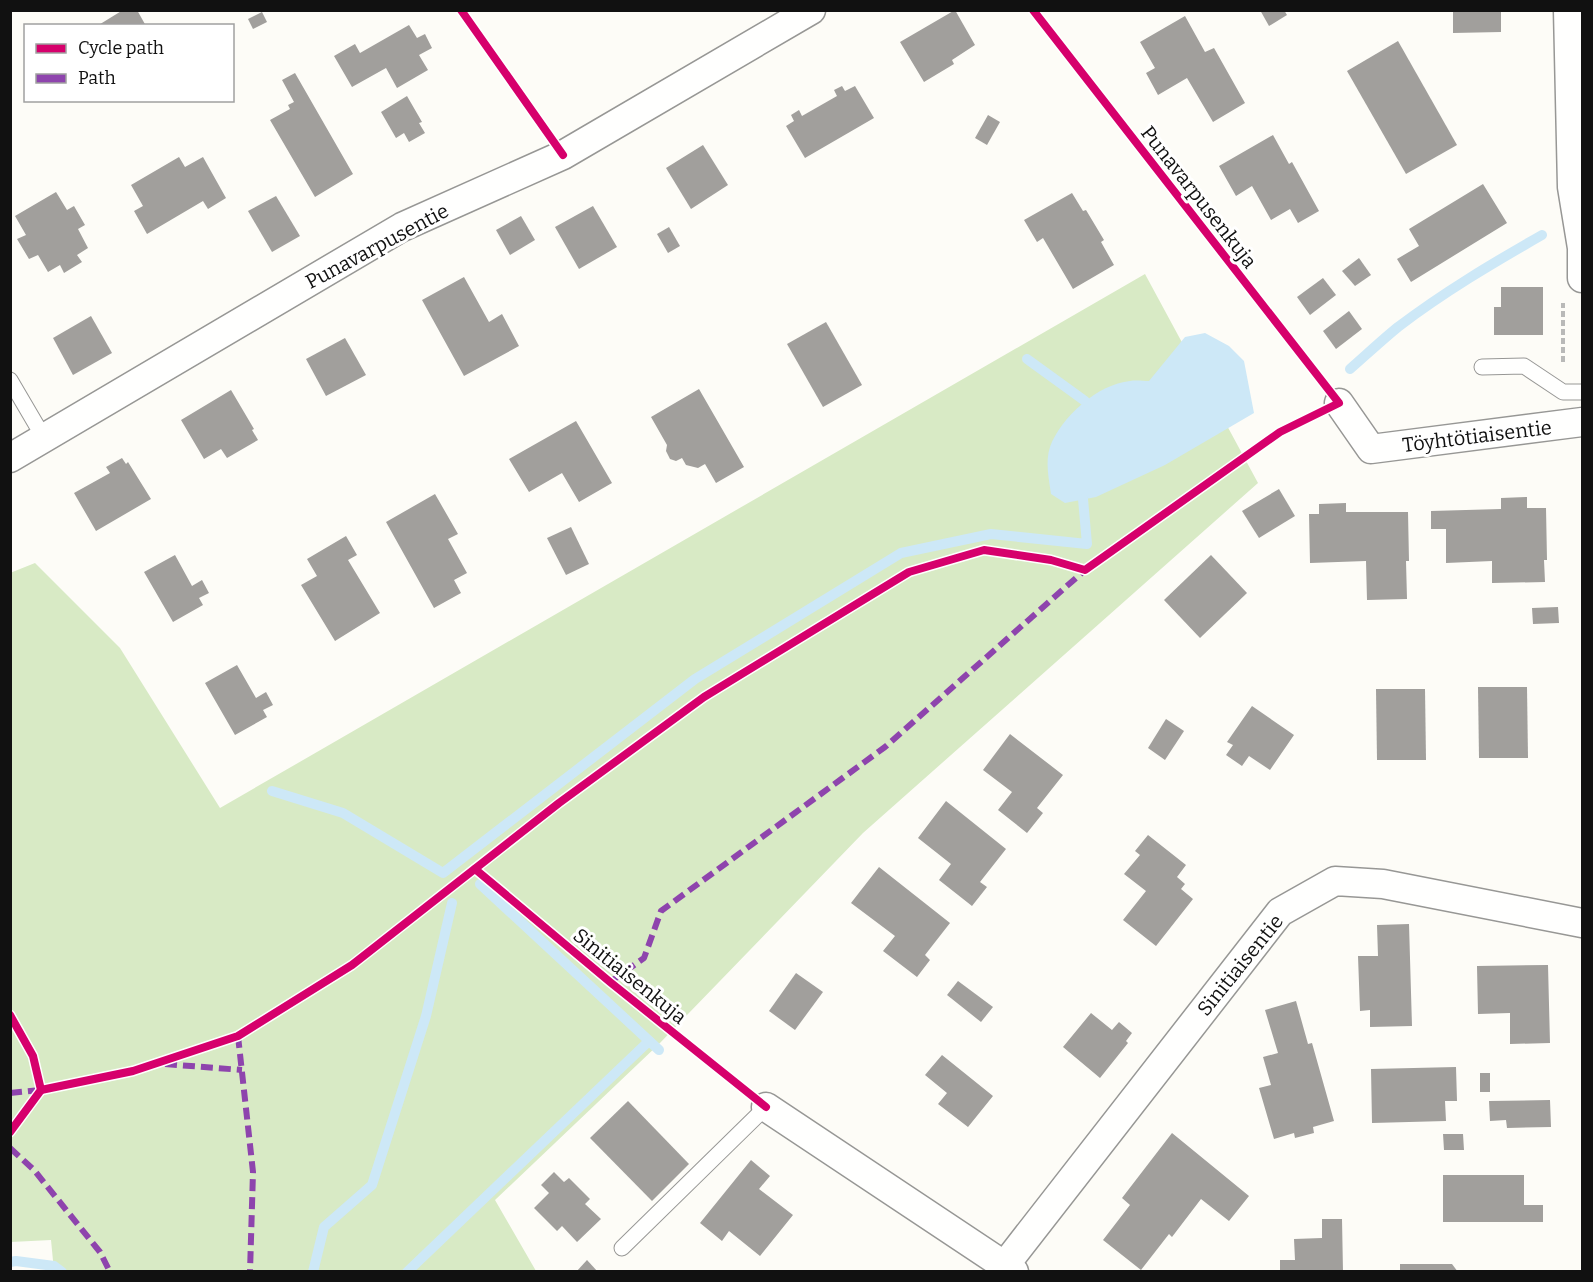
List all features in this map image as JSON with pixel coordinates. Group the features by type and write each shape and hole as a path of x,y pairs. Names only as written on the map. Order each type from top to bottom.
{"street":[{"name":"Punavarpusentie","path":"10,458 402,227 563,155 812,10"},
{"path":"1568,10 1572,187 1582,248 1582,278"},
{"name":"Töyhtötiaisentie","path":"1339,403 1371,449 1582,419"},
{"name":"Sinitiaisentie","path":"1010,1268 1280,912 1335,881 1383,884 1582,923"},
{"path":"766,1107 1010,1268"}],"lane":[{"path":"1482,367 1524,366 1563,392 1582,392"},
{"path":"10,380 44,438"},
{"path":"622,1248 766,1107"}],"green space":[{"path":"1145,274 1258,483 863,833 659,1044 495,1200 536,1271 54,1271 51,1240 11,1242 10,573 35,563 120,648 220,808"}],"water":[{"path":"1205,333 1229,346 1244,361 1254,413 1165,465 1096,497 1065,503 1051,494 1048,470 1050,447 1063,424 1072,414 1082,404 1106,388 1130,381 1149,381 1185,337"}],"building":[{"path":"123,10 137,10 145,24 100,24"},
{"path":"955,10 975,45 952,60 954,64 924,82 900,42"},
{"path":"1260,10 1284,10 1287,15 1269,26"},
{"path":"1453,10 1501,10 1501,32 1453,33"},
{"path":"262,12 267,22 253,29 248,19"},
{"path":"1185,16 1205,52 1214,48 1245,103 1213,122 1187,78 1158,95 1146,73 1155,68 1140,42"},
{"path":"409,25 417,38 425,34 432,48 419,55 428,70 397,88 386,68 352,87 334,56 355,44 360,53"},
{"path":"1398,41 1457,145 1406,174 1347,71"},
{"path":"295,73 353,174 315,197 270,120 290,109 288,105 294,102 282,80"},
{"path":"842,86 845,91 855,86 874,118 805,158 786,126 794,121 791,115 799,110 802,116 837,96 834,90"},
{"path":"407,96 422,122 419,123 425,133 409,142 404,133 396,138 381,112"},
{"path":"988,115 1000,122 987,145 975,138"},
{"path":"1273,135 1289,164 1292,162 1319,211 1298,223 1290,209 1271,220 1252,186 1236,196 1219,166"},
{"path":"703,145 728,185 691,209 666,168"},
{"path":"179,157 185,167 203,157 226,198 208,209 203,201 147,234 134,211 143,206 131,185"},
{"path":"1483,184 1507,223 1411,282 1397,259 1419,246 1409,229"},
{"path":"56,192 67,210 74,206 85,225 78,229 88,248 77,255 82,262 64,273 60,265 48,272 38,255 29,259 17,239 26,235 15,216"},
{"path":"1072,193 1083,211 1086,210 1104,240 1101,242 1114,265 1073,289 1043,238 1037,242 1024,220"},
{"path":"276,196 300,236 272,252 248,211"},
{"path":"593,206 617,247 579,269 555,227"},
{"path":"521,216 535,240 510,255 496,230"},
{"path":"669,227 680,246 668,253 657,234"},
{"path":"1359,258 1371,275 1355,286 1342,271"},
{"path":"464,277 489,322 502,314 519,346 464,376 422,300"},
{"path":"1323,278 1336,295 1310,315 1297,297"},
{"path":"1501,287 1543,287 1543,335 1494,335 1494,307 1501,307"},
{"path":"1349,311 1362,329 1336,349 1323,331"},
{"path":"91,316 112,353 73,375 53,338"},
{"path":"826,322 862,385 823,407 787,344"},
{"path":"345,338 366,375 326,396 306,359"},
{"path":"699,389 744,467 716,483 705,464 698,468 686,465 682,458 676,461 670,459 666,451 667,445 651,417"},
{"path":"231,390 258,440 227,458 221,449 204,459 181,420"},
{"path":"576,421 612,483 579,502 562,473 529,492 509,459"},
{"path":"122,458 126,464 128,462 151,499 96,531 74,493 110,473 106,467"},
{"path":"1279,489 1295,516 1259,538 1242,511"},
{"path":"435,494 458,534 448,539 467,573 454,580 461,593 434,608 386,522"},
{"path":"1527,497 1527,508 1546,508 1545,582 1492,583 1492,561 1446,563 1446,529 1431,529 1431,511 1501,509 1501,498"},
{"path":"1346,503 1346,512 1408,512 1407,599 1367,600 1366,561 1310,563 1309,514 1319,514 1319,504"},
{"path":"571,527 589,564 566,575 547,538"},
{"path":"346,536 357,555 348,560 380,613 335,641 301,585 317,576 307,559"},
{"path":"175,555 192,586 202,580 209,593 199,598 203,605 173,622 144,572"},
{"path":"1211,555 1247,593 1200,638 1164,600"},
{"path":"1558,607 1559,623 1533,624 1532,608"},
{"path":"237,665 256,698 266,692 273,705 263,710 267,717 235,735 205,683"},
{"path":"1478,687 1527,687 1528,758 1479,758"},
{"path":"1376,689 1425,689 1426,760 1377,760"},
{"path":"1252,706 1294,735 1270,770 1249,756 1242,766 1226,755 1233,745 1227,742"},
{"path":"1166,719 1184,731 1165,760 1148,748"},
{"path":"1010,734 1063,775 1037,808 1043,813 1027,833 998,810 1012,792 983,770"},
{"path":"946,801 1006,849 980,882 987,887 972,906 939,880 951,864 918,838"},
{"path":"1148,835 1186,865 1177,877 1185,884 1181,889 1193,899 1156,946 1123,920 1146,891 1124,874 1140,855 1135,851"},
{"path":"879,867 950,923 925,955 930,960 917,977 883,951 895,936 851,903"},
{"path":"1409,924 1412,1026 1370,1027 1370,1010 1360,1011 1358,956 1378,956 1377,925"},
{"path":"1548,965 1550,1043 1510,1044 1510,1013 1478,1014 1477,966"},
{"path":"796,973 823,992 795,1030 769,1011"},
{"path":"958,981 993,1007 981,1022 947,995"},
{"path":"1296,1001 1308,1044 1312,1043 1334,1121 1313,1127 1314,1133 1295,1138 1294,1133 1274,1139 1259,1088 1271,1085 1263,1057 1278,1053 1265,1010"},
{"path":"1091,1013 1112,1030 1119,1022 1132,1033 1126,1041 1128,1043 1100,1078 1063,1047"},
{"path":"942,1055 993,1096 968,1127 938,1104 947,1093 925,1075"},
{"path":"1456,1067 1457,1101 1445,1101 1446,1121 1372,1123 1371,1069"},
{"path":"1480,1073 1490,1073 1490,1092 1480,1092"},
{"path":"1550,1100 1551,1127 1507,1128 1506,1120 1490,1121 1489,1101"},
{"path":"628,1101 689,1164 652,1201 590,1138"},
{"path":"1172,1133 1249,1196 1229,1221 1201,1199 1172,1237 1169,1234 1141,1270 1103,1240 1130,1205 1122,1198"},
{"path":"1443,1134 1463,1134 1464,1150 1444,1150"},
{"path":"751,1160 770,1176 759,1189 793,1215 760,1256 729,1231 722,1241 700,1223"},
{"path":"554,1172 564,1182 569,1178 590,1199 585,1204 601,1219 577,1242 562,1226 557,1231 534,1208 549,1193 541,1185"},
{"path":"1443,1175 1524,1175 1524,1205 1543,1205 1543,1222 1443,1222"},
{"path":"1322,1219 1342,1219 1343,1272 1280,1272 1280,1260 1295,1260 1294,1239 1322,1238"},
{"path":"587,1260 598,1272 576,1272"},
{"path":"1400,1264 1452,1264 1458,1272 1400,1272"}],"waterway":[{"path":"1350,369 1398,327 1433,302 1542,235"},
{"path":"1027,359 1085,401"},
{"path":"272,791 343,813 443,873 695,679 901,553 991,534 1087,544 1083,499"},
{"path":"480,884 659,1050"},
{"path":"313,1272 324,1227 372,1185 426,1016 452,903"},
{"path":"407,1272 649,1041"},
{"path":"10,1262 54,1266 62,1272"}],"marked path":[{"path":"610,982 644,958 661,911 885,747 1085,570"},
{"path":"238,1036 253,1172 250,1272"},
{"path":"165,1064 242,1070"},
{"path":"10,1093 41,1090"},
{"path":"10,1148 34,1170 100,1252 110,1272"}],"cycle path":[{"path":"461,10 563,155"},
{"name":"Punavarpusenkuja","path":"41,1090 133,1071 238,1036 352,965 559,803 704,697 909,572 984,550 1051,560 1085,570 1280,432 1339,403 1033,10"},
{"name":"Sinitiaisenkuja","path":"475,869 610,982 766,1107"},
{"path":"10,1015 33,1056 41,1090 10,1132"}]}
